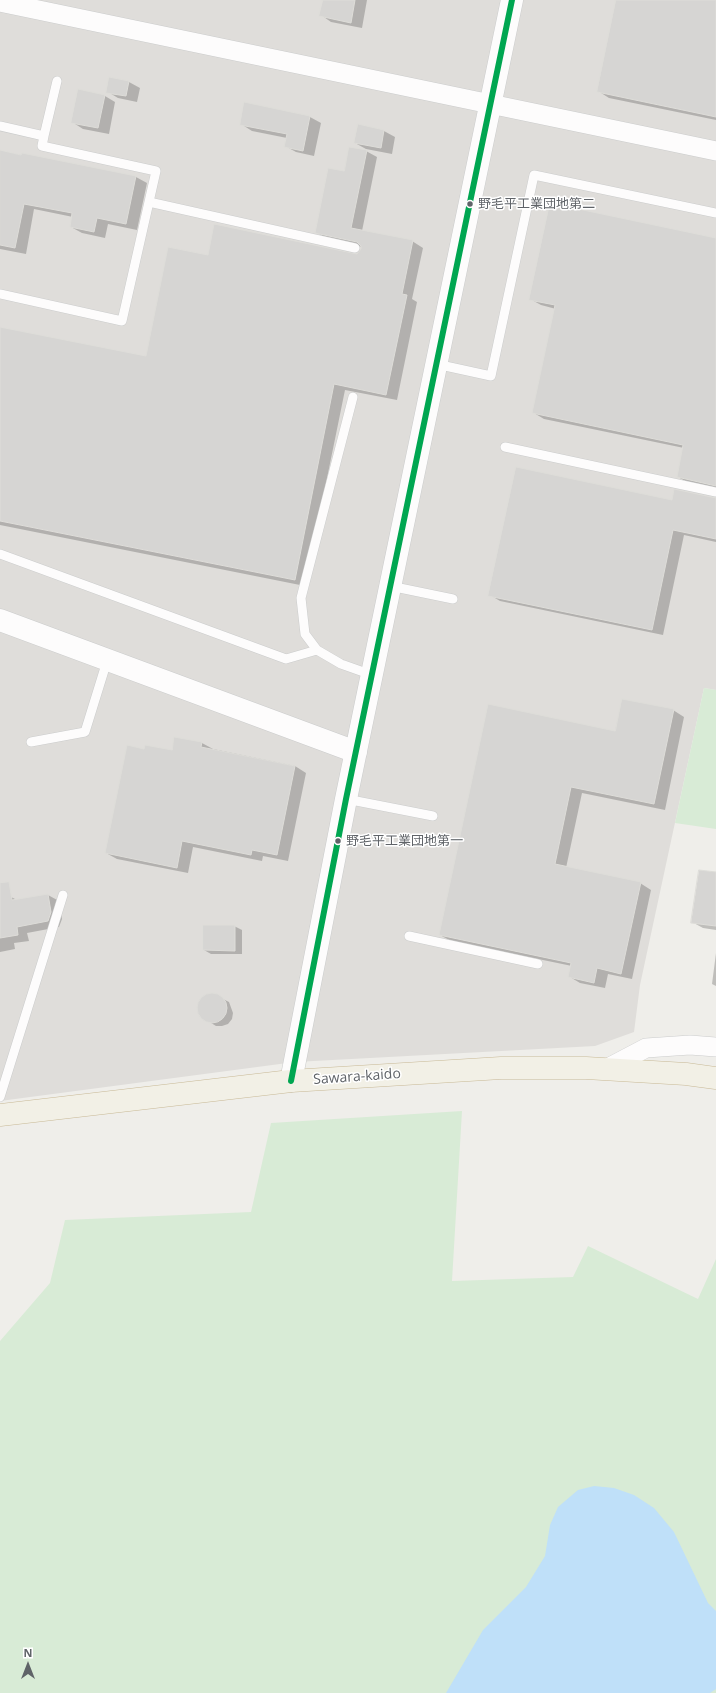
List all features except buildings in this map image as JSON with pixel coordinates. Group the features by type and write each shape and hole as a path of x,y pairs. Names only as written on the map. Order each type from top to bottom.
{"highway":[{"name":"Sawara-kaido","path":"0,1115 291,1081 501,1068 586,1068 686,1074 716,1078"}],"street":[{"path":"291,1081 346,799 512,0"},
{"path":"0,2 716,151"},
{"path":"0,620 107,661 356,752"},
{"path":"606,1069 646,1048 690,1045 716,1047"}],"lane":[{"path":"0,294 122,321 156,171 42,146 57,82"},
{"path":"0,126 44,136"},
{"path":"436,364 491,376 534,175 716,213"},
{"path":"149,202 355,248"},
{"path":"353,398 301,598 305,634 318,650 341,664 372,675"},
{"path":"505,447 716,492"},
{"path":"0,554 286,659 318,650"},
{"path":"390,586 452,599"},
{"path":"31,742 85,732 107,661"},
{"path":"346,799 433,816"},
{"path":"0,1097 63,894"},
{"path":"409,936 538,964"}],"shaded area":[{"path":"0,0 716,0 716,690 704,688 640,985 634,1032 595,1046 295,1062 0,1101"}],"green space":[{"path":"704,688 716,690 716,829 675,823"},
{"path":"462,1111 452,1281 573,1277 588,1246 698,1299 716,1259 716,1693 0,1693 0,1341 50,1283 65,1220 251,1212 271,1123"}],"water":[{"path":"594,1486 614,1488 634,1495 654,1508 674,1532 708,1603 716,1611 716,1689 710,1693 446,1693 483,1630 526,1587 545,1556 550,1525 558,1507 578,1490"}],"transit line":[{"path":"291,1081 346,799 512,0"}],"place":[{"name":"野毛平工業団地第二","path":"470,204"},
{"name":"野毛平工業団地第一","path":"338,841"}]}
